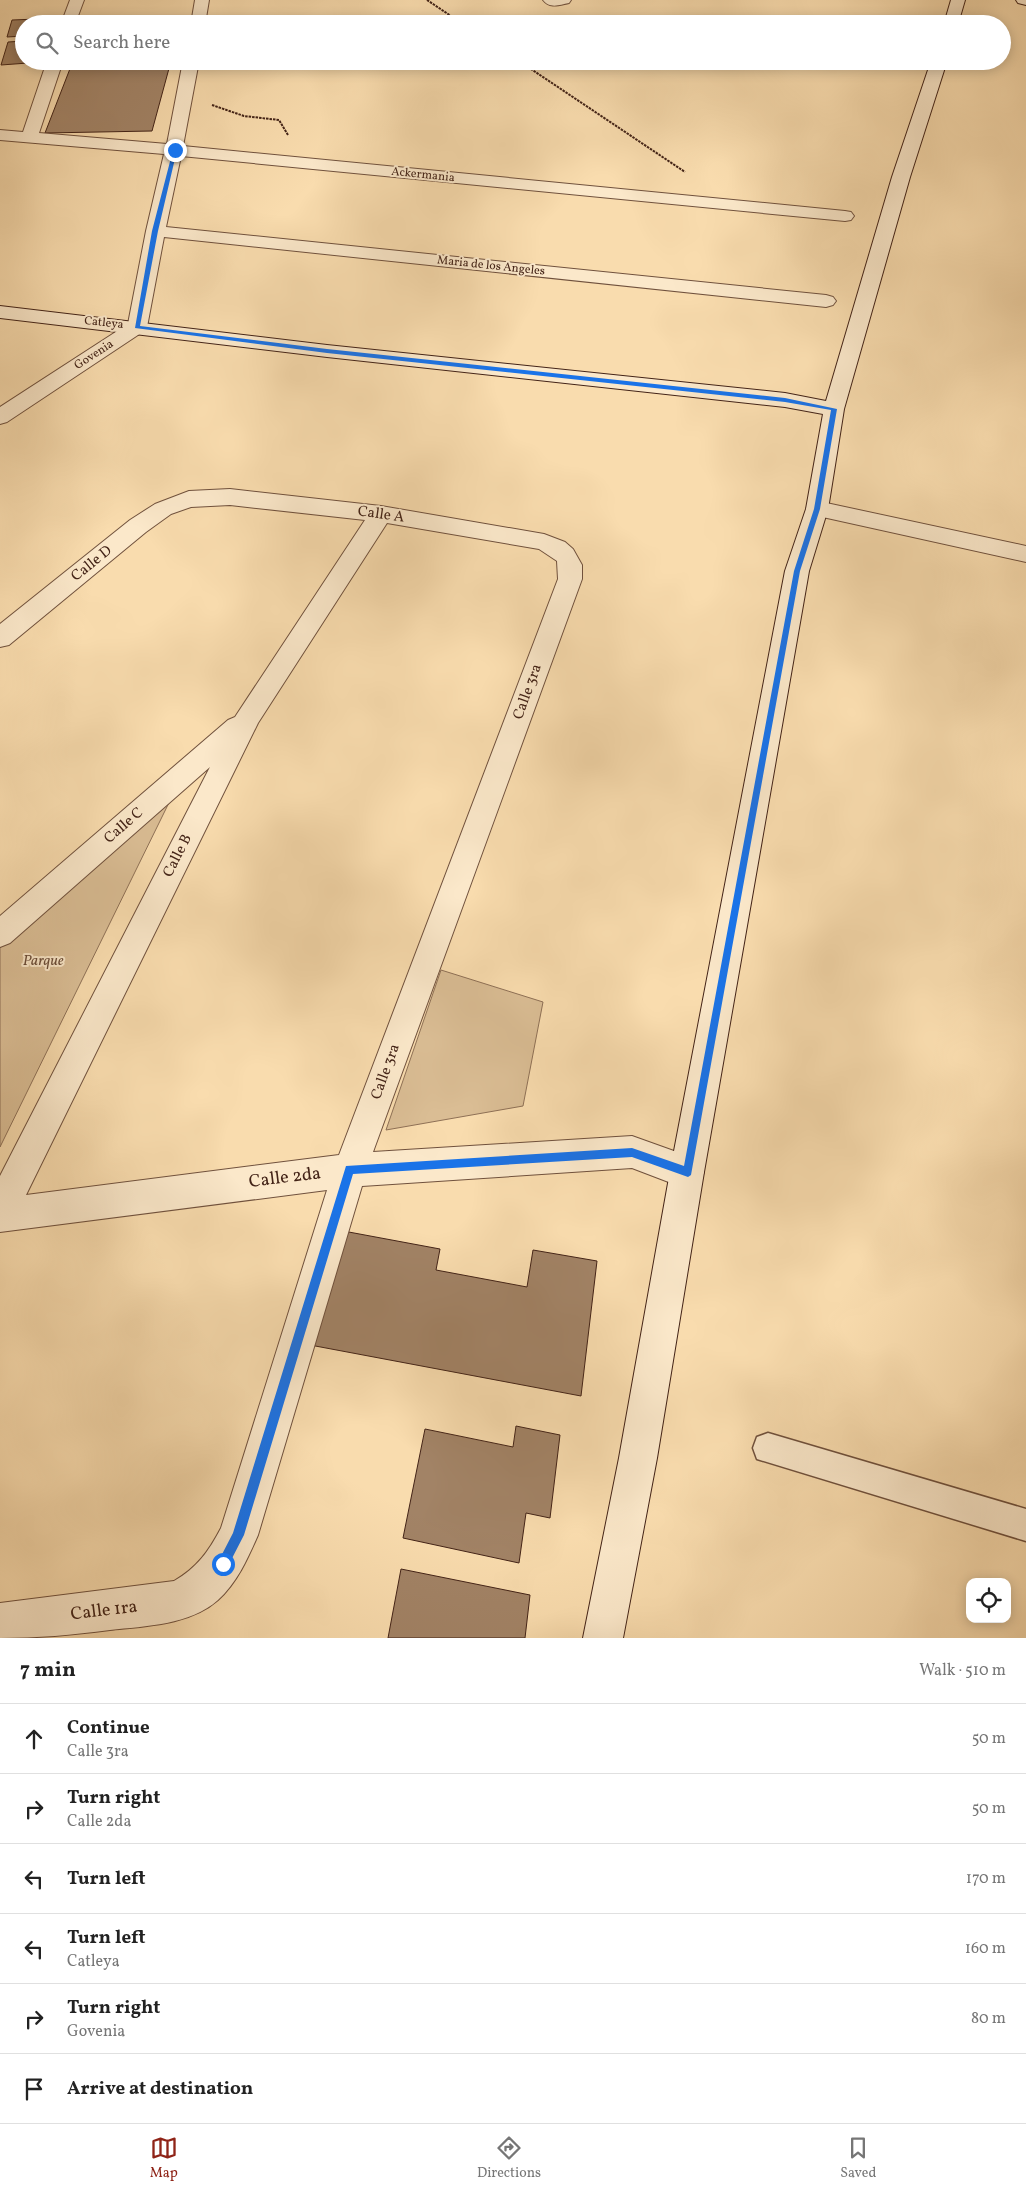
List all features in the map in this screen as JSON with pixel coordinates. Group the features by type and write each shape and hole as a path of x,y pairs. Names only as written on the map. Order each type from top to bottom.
{"street":[{"path":"71,15 77,0"},
{"path":"200,15 202,0"},
{"path":"550,0 564,0"},
{"path":"953,15 958,0"},
{"path":"29,138 52,70"},
{"path":"137,327 155,231 175,150 189,70"},
{"path":"603,1638 638,1458 797,571 817,509 834,409 901,176 936,70"},
{"name":"Ackermania","path":"0,135 175,150 845,216"},
{"name":"Maria de los Angeles","path":"155,231 826,300"},
{"name":"Catleya","path":"0,312 327,351 785,400 834,409"},
{"name":"Govenia","path":"0,417 137,327"},
{"name":"Calle A","path":"189,499 230,497 382,514 544,542 559,548 567,557"},
{"name":"Calle D","path":"0,638 138,526 163,509 189,499"},
{"path":"817,509 1026,554"},
{"name":"Calle B","path":"0,1213 248,717 382,514"},
{"name":"Calle 3ra","path":"204,1586 223,1564 238,1535 350,1170 570,579 571,568 567,557"},
{"name":"Calle C","path":"0,934 248,717"},
{"name":"Calle 2da","path":"0,1213 350,1170 632,1152 688,1172"},
{"name":"Calle 1ra","path":"0,1624 154,1605 180,1600 204,1586"}],"lane":[{"path":"768,1448 1026,1525"}],"path":[{"path":"427,0 450,15"},
{"path":"533,70 685,172"}],"green space":[{"name":"Parque","path":"187,766 0,1147 0,943"},
{"path":"441,970 543,1002 523,1106 386,1130"}],"building":[{"path":"12,20 15,20 15,37 7,37"},
{"path":"8,42 15,42 15,64 1,65"},
{"path":"70,70 169,70 152,131 45,133"},
{"path":"338,1230 440,1249 436,1270 527,1287 533,1250 597,1261 581,1396 310,1345"},
{"path":"516,1426 560,1435 550,1518 526,1513 519,1563 403,1538 425,1429 513,1447"},
{"path":"401,1569 530,1595 525,1638 388,1638"}],"route":[{"path":"175,150 155,231 137,327 327,351 785,400 834,409 817,509 797,571 688,1172 632,1152 350,1170 238,1535 223,1564"}]}
